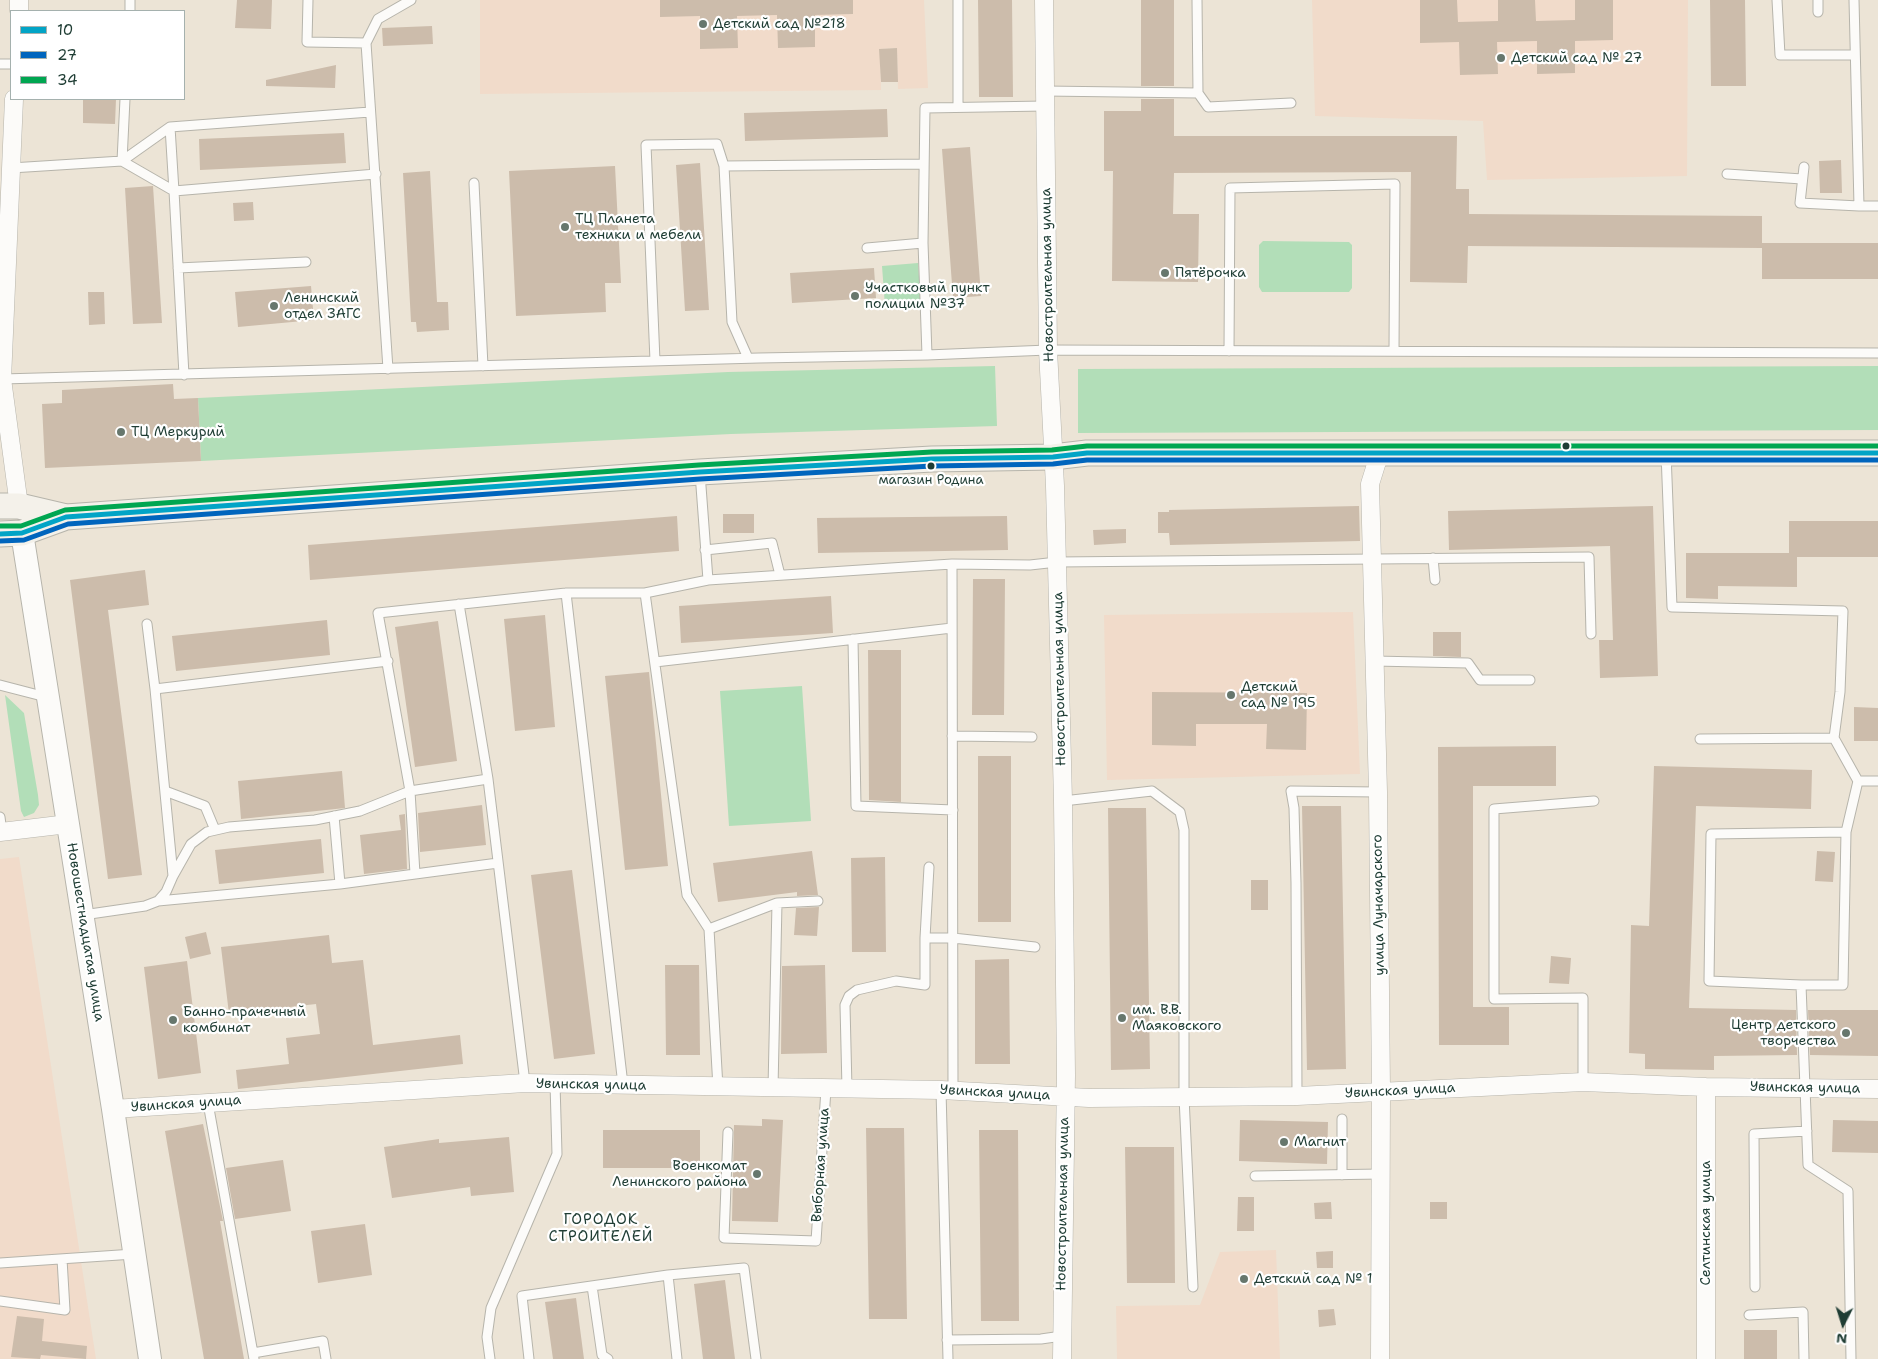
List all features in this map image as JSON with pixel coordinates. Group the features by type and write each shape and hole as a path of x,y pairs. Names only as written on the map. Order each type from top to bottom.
{"main road":[{"path":"11,534 66,517 700,472 932,459 1053,457 1087,453 1878,453"},
{"path":"9,506 66,517"},
{"name":"Новошестнадцатая улица","path":"9,506 11,534"}],"street":[{"name":"Новостроительная улица","path":"1044,0 1048,350 1057,562 1063,801 1065,1097 1062,1359"},
{"path":"9,506 2,379 2,310 14,100"},
{"name":"улица Луначарского","path":"1380,452 1370,484 1378,792 1381,1091 1380,1359"},
{"name":"Новошестнадцатая улица","path":"11,534 48,698 113,1109 150,1359"},
{"path":"1,827 68,824"},
{"name":"Увинская улица","path":"113,1109 525,1083 718,1088 947,1090 1065,1097 1297,1096 1583,1082 1706,1087 1878,1089"},
{"name":"Селтинская улица","path":"1706,1087 1706,1359"}],"lane":[{"path":"308,0 307,42 366,43"},
{"path":"388,369 366,43 378,19 411,0"},
{"path":"958,0 958,106"},
{"path":"1197,0 1198,94 1208,107 1292,103"},
{"path":"1777,0 1780,55 1855,55"},
{"path":"1818,0 1818,12"},
{"path":"1854,0 1859,206"},
{"path":"927,355 923,243 925,108 1045,98 1198,94"},
{"path":"122,160 126,100"},
{"path":"11,168 122,160 170,127 370,112"},
{"path":"170,127 184,375"},
{"path":"655,361 646,145 717,144 724,166 732,322 748,358"},
{"path":"122,160 174,191 376,174"},
{"path":"724,166 923,164"},
{"path":"1804,167 1800,203 1878,206"},
{"path":"1727,174 1802,179"},
{"path":"474,183 483,366"},
{"path":"1229,351 1230,188 1394,184 1394,350"},
{"path":"867,248 923,243"},
{"path":"178,268 306,262"},
{"path":"2,379 748,358 927,355 1048,350 1394,350 1878,354"},
{"path":"1666,453 1672,608 1843,611 1840,692 1834,738 1858,781 1846,832 1843,985 1709,981 1711,834 1846,832"},
{"path":"700,472 708,580"},
{"path":"706,550 772,543 780,576"},
{"path":"414,874 410,790 378,613 566,593 645,593 708,580 952,564 1030,565 1057,562 1589,557 1591,634"},
{"path":"1433,558 1435,580"},
{"path":"948,1359 947,1090 953,938 952,564"},
{"path":"566,593 623,1085"},
{"path":"645,593 687,895 709,929 718,1088"},
{"path":"459,604 488,779 525,1083"},
{"path":"147,624 173,876"},
{"path":"655,662 952,628"},
{"path":"853,640 856,806 953,810"},
{"path":"155,689 388,661"},
{"path":"1374,661 1468,663 1480,680 1530,680"},
{"path":"0,685 48,698"},
{"path":"952,736 1032,737"},
{"path":"1700,739 1834,738"},
{"path":"158,902 166,892 191,844 207,832 229,827 334,816 360,811 410,790 488,779"},
{"path":"1858,781 1878,781"},
{"path":"165,791 205,806 215,830"},
{"path":"1063,801 1152,791 1180,812 1184,830 1185,850 1184,1097 1193,1287"},
{"path":"1297,1096 1296,884 1292,791 1378,792"},
{"path":"1583,1082 1583,998 1494,999 1494,809 1594,801"},
{"path":"334,816 340,884"},
{"path":"83,915 145,906 158,902 340,884 498,864"},
{"path":"847,1089 845,1006 849,996 857,990 896,981 925,985 925,938 929,866"},
{"path":"709,929 777,903 818,901"},
{"path":"773,1088 777,903"},
{"path":"925,938 953,938 1034,947"},
{"path":"1801,985 1808,1166 1848,1191 1850,1359"},
{"path":"490,1359 487,1337 491,1308 557,1154 555,1083"},
{"name":"Выборная улица","path":"728,1132 724,1238 816,1241 826,1089"},
{"path":"208,1103 253,1356 323,1341 326,1359"},
{"path":"1342,1119 1342,1175"},
{"path":"1754,1287 1754,1134 1806,1131"},
{"path":"1255,1176 1381,1174"},
{"path":"0,1262 134,1254"},
{"path":"0,1301 65,1310 62,1258"},
{"path":"529,1359 522,1296 668,1275 744,1268 756,1359"},
{"path":"668,1275 677,1359"},
{"path":"592,1286 602,1355 608,1359"},
{"path":"1749,1315 1803,1312 1804,1359"},
{"path":"947,1340 1040,1339 1062,1336"}],"shaded area":[{"name":"Детский сад №218","path":"480,0 924,0 928,88 898,89 897,48 880,49 881,90 480,94"},
{"name":"Детский сад № 27","path":"1312,0 1688,0 1687,176 1487,180 1483,121 1315,116"},
{"name":"Детский сад № 195","path":"1353,612 1360,774 1107,780 1104,615"},
{"path":"19,857 96,1359 0,1359 0,859"},
{"name":"Детский сад № 1","path":"1276,1250 1280,1359 1117,1359 1116,1306 1200,1305 1220,1252"}],"green space":[{"path":"1263,241 1349,242 1352,245 1352,288 1349,292 1262,292 1259,287 1259,245"},
{"path":"918,263 921,303 885,306 882,266"},
{"path":"995,366 997,426 731,434 201,461 198,398 728,372"},
{"path":"1878,366 1878,430 1078,433 1078,369"},
{"path":"802,686 811,821 729,826 720,691"},
{"path":"5,695 24,713 38,795 39,805 34,813 24,817 21,811"}],"building":[{"path":"237,0 272,0 271,29 235,28"},
{"path":"660,0 853,0 853,14 815,15 815,47 778,48 777,15 737,16 738,48 700,49 700,16 660,17"},
{"path":"978,0 1012,0 1013,97 979,97"},
{"path":"1141,0 1174,0 1174,86 1141,86"},
{"path":"1420,0 1457,0 1458,22 1498,21 1498,0 1535,0 1536,21 1575,20 1575,0 1613,0 1613,40 1575,41 1575,73 1537,74 1537,41 1497,42 1498,74 1460,75 1459,42 1420,43"},
{"path":"1710,0 1745,0 1746,86 1711,86"},
{"path":"432,26 433,44 383,46 382,28"},
{"path":"897,48 898,82 881,82 879,49"},
{"path":"336,65 335,88 266,86 266,80"},
{"path":"1141,99 1174,99 1174,136 1457,136 1456,189 1469,189 1469,214 1762,216 1762,248 1468,246 1467,283 1410,282 1411,172 1174,173 1173,214 1199,214 1198,282 1112,281 1113,171 1104,171 1104,111 1141,111"},
{"path":"83,100 116,100 115,124 83,123"},
{"path":"887,109 888,137 745,141 744,113"},
{"path":"344,133 346,163 200,170 199,139"},
{"path":"970,147 981,296 953,298 942,149"},
{"path":"1841,160 1842,193 1820,193 1819,161"},
{"path":"700,163 709,310 685,311 676,165"},
{"name":"ТЦ Планета техники и мебели","path":"615,166 621,283 605,283 606,312 516,316 509,171"},
{"path":"430,171 437,302 448,302 449,330 417,332 416,322 411,322 403,173"},
{"path":"153,186 162,323 133,324 125,188"},
{"path":"253,202 254,220 234,221 233,203"},
{"path":"1762,243 1878,243 1878,279 1762,279"},
{"path":"874,268 876,298 792,303 790,273"},
{"name":"Ленинский отдел ЗАГС","path":"311,286 314,320 238,327 235,292"},
{"path":"88,292 104,292 105,324 89,325"},
{"name":"ТЦ Меркурий","path":"173,384 174,399 198,398 201,461 45,468 42,404 62,403 62,390"},
{"path":"1359,506 1360,541 1170,545 1169,533 1158,533 1158,512 1169,512 1169,510"},
{"path":"1653,506 1658,676 1600,678 1599,640 1613,640 1610,546 1449,550 1448,511"},
{"path":"723,514 754,514 754,533 723,533"},
{"path":"677,516 679,551 310,580 308,545"},
{"path":"1007,516 1008,550 818,553 817,518"},
{"path":"1789,521 1878,521 1878,557 1797,557 1797,587 1718,586 1718,599 1686,598 1686,553 1789,553"},
{"path":"1126,529 1126,543 1094,545 1093,530"},
{"path":"145,570 149,605 108,610 142,875 108,879 70,580"},
{"path":"973,579 1005,579 1004,715 972,715"},
{"path":"831,596 833,633 681,643 679,606"},
{"path":"545,615 555,727 515,731 504,619"},
{"path":"327,620 330,655 176,671 172,636"},
{"path":"438,621 457,761 415,767 395,627"},
{"path":"1433,632 1461,632 1461,657 1433,656"},
{"path":"868,650 901,650 901,802 869,800"},
{"path":"649,672 668,866 625,870 605,676"},
{"path":"1152,692 1307,693 1306,750 1266,749 1267,724 1196,724 1196,746 1152,745"},
{"path":"1854,707 1878,708 1878,741 1854,741"},
{"path":"1556,746 1556,786 1473,786 1473,1007 1509,1007 1509,1045 1439,1045 1438,747"},
{"path":"978,756 1011,756 1011,922 978,922"},
{"path":"1654,766 1812,770 1811,809 1696,806 1689,1008 1796,1010 1797,1055 1714,1056 1714,1070 1645,1069 1645,1054 1629,1053 1631,925 1649,926"},
{"path":"342,771 345,808 241,819 238,781"},
{"path":"482,805 486,845 420,852 418,813"},
{"path":"1302,806 1341,806 1346,1069 1307,1070"},
{"path":"1108,808 1146,808 1150,1069 1111,1070"},
{"path":"405,814 407,869 364,874 360,835 401,830 399,815"},
{"path":"321,839 324,873 219,884 215,850"},
{"path":"812,851 818,895 797,896 797,892 718,902 713,863"},
{"path":"1817,851 1835,852 1833,882 1815,881"},
{"path":"885,857 886,952 852,952 851,858"},
{"path":"572,870 595,1054 554,1059 531,875"},
{"path":"1251,880 1268,880 1268,910 1251,910"},
{"path":"819,907 817,936 794,935 796,908"},
{"path":"206,932 211,954 190,959 185,937"},
{"path":"329,935 332,963 363,960 373,1045 460,1035 463,1064 238,1089 236,1070 289,1064 286,1038 320,1034 316,1004 229,1014 221,947"},
{"path":"1551,956 1571,958 1569,984 1549,983"},
{"path":"1009,959 1010,1064 975,1064 975,960"},
{"name":"Банно-прачечный комбинат","path":"187,961 201,1073 158,1079 144,967"},
{"path":"665,965 699,965 700,1055 666,1055"},
{"path":"825,965 827,1053 781,1054 782,966"},
{"name":"Центр детского творчества","path":"1808,1010 1878,1010 1878,1056 1810,1055"},
{"name":"Военкомат Ленинского района","path":"762,1119 783,1120 778,1222 732,1221 734,1125 762,1126"},
{"name":"Магнит","path":"1240,1120 1328,1122 1327,1164 1239,1161"},
{"path":"1833,1120 1878,1121 1878,1153 1832,1152"},
{"path":"203,1124 223,1221 220,1221 244,1359 204,1359 165,1131"},
{"path":"866,1128 904,1128 907,1319 869,1319"},
{"path":"603,1130 700,1130 700,1168 603,1168"},
{"path":"979,1130 1018,1130 1019,1321 981,1321"},
{"path":"509,1137 514,1192 471,1196 470,1187 392,1198 384,1147 439,1139 439,1143"},
{"path":"1125,1147 1174,1147 1175,1283 1127,1283"},
{"path":"283,1160 291,1211 235,1219 226,1168"},
{"path":"1238,1197 1254,1197 1254,1231 1237,1231"},
{"path":"1331,1202 1332,1219 1315,1219 1314,1203"},
{"path":"1430,1202 1447,1202 1447,1219 1430,1219"},
{"path":"365,1224 372,1275 318,1283 311,1231"},
{"path":"1333,1251 1333,1268 1317,1268 1316,1252"},
{"path":"725,1280 735,1359 703,1359 694,1284"},
{"path":"576,1298 584,1359 553,1359 545,1302"},
{"path":"1334,1309 1336,1325 1319,1327 1318,1310"},
{"path":"17,1316 44,1319 42,1341 87,1346 86,1359 41,1355 40,1359 11,1357"},
{"path":"1744,1330 1777,1330 1777,1359 1744,1359"}],"transit line":[{"name":"34","path":"0,526 21,526 65,510 699,465 932,452 1052,450 1087,446 1878,446"},
{"name":"10","path":"0,534 22,533 66,517 700,472 932,459 1053,457 1087,453 1878,453"},
{"name":"27","path":"0,541 24,540 68,524 700,479 932,466 1053,464 1087,460 1878,460"}],"place":[{"name":"Детский сад №218","path":"703,24"},
{"name":"Детский сад № 27","path":"1501,58"},
{"name":"ТЦ Планета техники и мебели","path":"565,227"},
{"name":"Пятёрочка","path":"1165,273"},
{"name":"Участковый пункт полиции №37","path":"855,296"},
{"name":"Ленинский отдел ЗАГС","path":"274,306"},
{"name":"ТЦ Меркурий","path":"121,432"},
{"name":"магазин Родина","path":"931,466"},
{"name":"Детский сад № 195","path":"1231,695"},
{"name":"им. В.В. Маяковского","path":"1122,1018"},
{"name":"Банно-прачечный комбинат","path":"173,1020"},
{"name":"Центр детского творчества","path":"1846,1033"},
{"name":"Магнит","path":"1284,1142"},
{"name":"Военкомат Ленинского района","path":"757,1174"},
{"name":"Детский сад № 1","path":"1244,1279"}],"district":[{"name":"ГОРОДОК СТРОИТЕЛЕЙ","path":"601,1228"}]}
